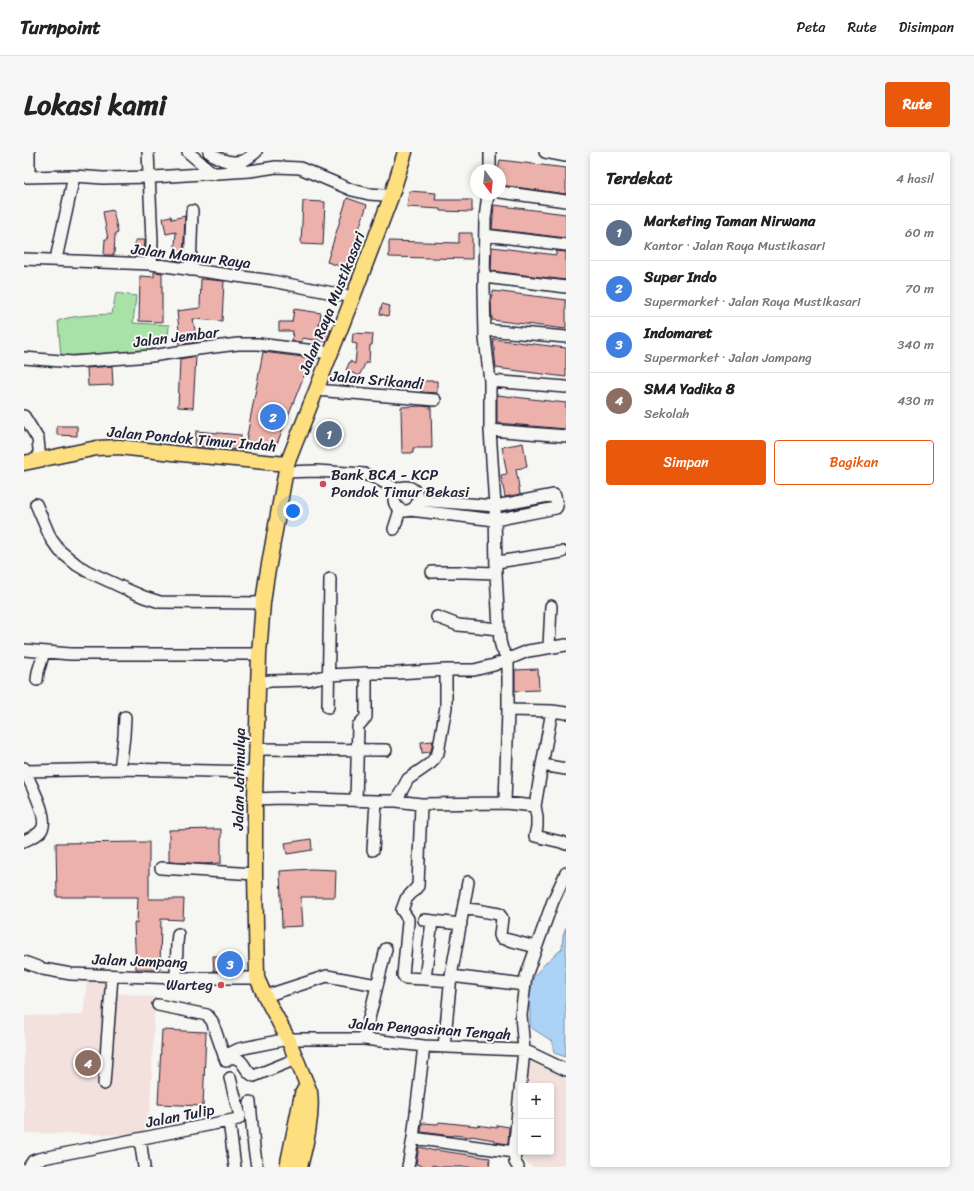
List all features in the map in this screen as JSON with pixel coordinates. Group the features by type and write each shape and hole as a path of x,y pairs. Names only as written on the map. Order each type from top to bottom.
{"main road":[{"name":"Jalan Raya Mustikasari","path":"286,468 392,198 405,152"},
{"name":"Jalan Pondok Timur Indah","path":"24,463 97,448 119,447 286,468"},
{"name":"Jalan Jatimulya","path":"286,468 266,581 259,654 255,799 257,978 288,1039 310,1092 311,1101 309,1124 300,1167"},
{"path":"287,1167 302,1094 307,1085"}],"street":[{"path":"29,152 26,177 149,177 214,174 276,167 300,168 352,190 369,194 384,195 392,198"},
{"path":"148,152 152,241 151,264"},
{"path":"188,152 214,174"},
{"path":"209,152 218,159 243,161 256,152"},
{"path":"490,152 490,164"},
{"path":"545,152 566,156"},
{"path":"56,260 74,176"},
{"path":"506,193 566,201"},
{"path":"487,200 485,218 485,330 490,381 490,430 495,506 499,629 502,649 508,659 505,803"},
{"path":"190,270 192,211"},
{"path":"485,235 566,245"},
{"name":"Jalan Mamur Raya","path":"24,259 151,264 272,281 353,297"},
{"path":"484,277 566,287"},
{"path":"485,330 566,337"},
{"name":"Jalan Jembar","path":"24,358 73,362 151,356 238,344 258,344 331,353"},
{"path":"490,381 566,387"},
{"name":"Jalan Srikandi","path":"316,390 435,400"},
{"path":"24,416 38,439 40,460"},
{"path":"490,430 566,436"},
{"path":"286,468 364,474 376,478 398,490"},
{"path":"394,529 405,510 416,506 418,500 417,494 410,488 404,488 398,490 394,495 394,501 396,506 405,510 495,520 556,508 557,506 554,495 495,506 418,500"},
{"path":"36,504 51,539 60,551 87,571 144,597 160,602 263,603"},
{"path":"432,572 466,572 496,568 562,552"},
{"path":"328,707 330,579"},
{"path":"549,647 551,606"},
{"path":"437,617 458,625 499,629"},
{"path":"258,683 270,681 308,680 328,675 474,670 494,665 528,651 566,645"},
{"path":"24,650 70,654 259,654"},
{"path":"37,680 44,652"},
{"path":"396,801 408,779 431,764 438,753 446,706 446,670"},
{"path":"356,801 358,726 366,717 366,673"},
{"path":"508,710 552,711 566,713"},
{"path":"552,711 534,806 537,817 535,836 566,844"},
{"path":"120,769 125,717"},
{"path":"256,749 386,750"},
{"path":"542,765 566,769"},
{"path":"24,841 39,833 44,826 39,804 25,769 120,769 256,772"},
{"path":"255,799 281,798 396,801 421,804 505,803 534,806"},
{"path":"373,850 376,801"},
{"path":"421,804 418,886 406,899 402,910 408,919 403,975 405,978 451,979 524,984"},
{"path":"161,868 255,874"},
{"path":"518,1167 515,1162 514,1152 524,1050 521,1015 524,984 553,901 566,873"},
{"path":"444,1047 451,979 468,882"},
{"path":"464,909 500,914 502,918 501,938 536,947"},
{"path":"426,979 428,920 461,924"},
{"path":"176,978 178,934"},
{"path":"364,1039 386,949"},
{"name":"Jalan Jampang","path":"24,962 43,969 71,974 176,978 257,978"},
{"path":"104,1084 112,976"},
{"path":"265,996 327,976 377,985"},
{"path":"158,1005 207,1015 210,1017 225,1058 242,1061 251,1075 254,1076 296,1059"},
{"name":"Jalan Pengasinan Tengah","path":"225,1058 238,1049 288,1039 364,1039 424,1046 524,1050 566,1070"},
{"path":"408,1167 424,1046"},
{"path":"229,1121 240,1117 230,1078"},
{"path":"250,1102 257,1167"},
{"name":"Jalan Tulip","path":"30,1167 33,1161 38,1159 229,1121 235,1167"},
{"path":"413,1138 514,1152"},
{"path":"140,1139 144,1167"}],"shaded area":[{"path":"87,981 113,982 114,993 155,997 150,1109 143,1135 24,1133 24,1016 83,1015"},
{"path":"526,1054 566,1074 566,1166 532,1167 518,1155 554,1155 554,1083 522,1083"}],"green space":[{"path":"116,293 136,296 133,323 169,325 168,339 155,345 156,351 61,356 58,321 77,316 112,314"}],"water":[{"path":"566,928 566,1057 554,1053 552,1041 530,1027 528,996 531,982 535,976 551,958 562,949 563,936"}],"building":[{"path":"500,160 566,168 566,194 506,186 506,164 499,164"},
{"path":"409,191 436,193 435,200 472,200 472,212 440,211 440,209 407,207"},
{"path":"347,198 367,205 346,268 327,262"},
{"path":"303,201 325,202 323,245 301,244"},
{"path":"494,205 566,214 566,238 492,229"},
{"path":"113,210 118,233 115,234 114,255 104,255 105,239 108,239 103,212"},
{"path":"171,216 172,219 185,216 183,261 174,260 176,232 166,234 163,218"},
{"path":"459,233 472,233 472,259 389,257 389,241 459,243"},
{"path":"135,240 145,240 144,256 135,256"},
{"path":"492,247 556,255 556,251 566,252 566,280 491,271"},
{"path":"154,272 162,273 162,322 139,321 140,276 154,277"},
{"path":"201,279 224,281 222,321 193,319 197,342 179,345 177,311 200,308"},
{"path":"493,291 566,300 566,329 492,320 491,302"},
{"path":"382,304 390,306 388,316 380,314"},
{"path":"294,309 321,313 319,326 331,330 326,342 302,338 302,342 292,341 293,331 279,331 279,322 292,322"},
{"path":"353,333 373,334 372,345 370,345 369,362 366,362 359,376 346,370 350,361 355,364 357,344 352,343"},
{"path":"493,339 566,348 566,377 496,368"},
{"path":"263,352 311,358 276,446 246,441"},
{"path":"196,356 193,408 178,407 180,359"},
{"path":"112,366 113,385 88,386 87,368"},
{"path":"421,381 437,381 437,393 421,392"},
{"path":"497,395 566,403 566,429 497,423"},
{"path":"401,407 431,407 432,448 413,448 413,453 402,453"},
{"path":"57,426 77,426 77,436 57,435"},
{"path":"196,431 241,435 240,450 195,446"},
{"path":"523,443 527,467 516,469 520,494 505,497 501,475 507,474 502,447"},
{"path":"538,669 539,690 515,691 515,670"},
{"path":"433,741 430,752 422,753 421,742"},
{"path":"221,829 221,863 203,864 169,862 169,830"},
{"path":"311,839 312,850 287,854 285,843"},
{"path":"149,842 149,899 184,899 183,920 161,919 160,969 136,969 134,923 137,923 138,897 57,897 56,843"},
{"path":"311,869 336,870 335,897 301,897 303,926 282,927 280,871"},
{"path":"213,956 238,956 239,971 214,971"},
{"path":"162,1030 206,1032 203,1106 158,1104"},
{"path":"439,1122 497,1128 497,1125 509,1127 508,1144 471,1136 452,1136 421,1132 422,1123 438,1124"},
{"path":"419,1147 435,1151 490,1158 489,1167 441,1167 432,1165 431,1167 427,1167 416,1164"}],"place":[{"name":"Super Indo","path":"273,417"},
{"name":"Marketing Taman Nirwana","path":"329,434"},
{"name":"Bank BCA - KCP Pondok Timur Bekasi","path":"323,484"},
{"name":"Indomaret","path":"230,964"},
{"name":"Warteg","path":"221,985"},
{"name":"SMA Yadika 8","path":"88,1063"}]}
